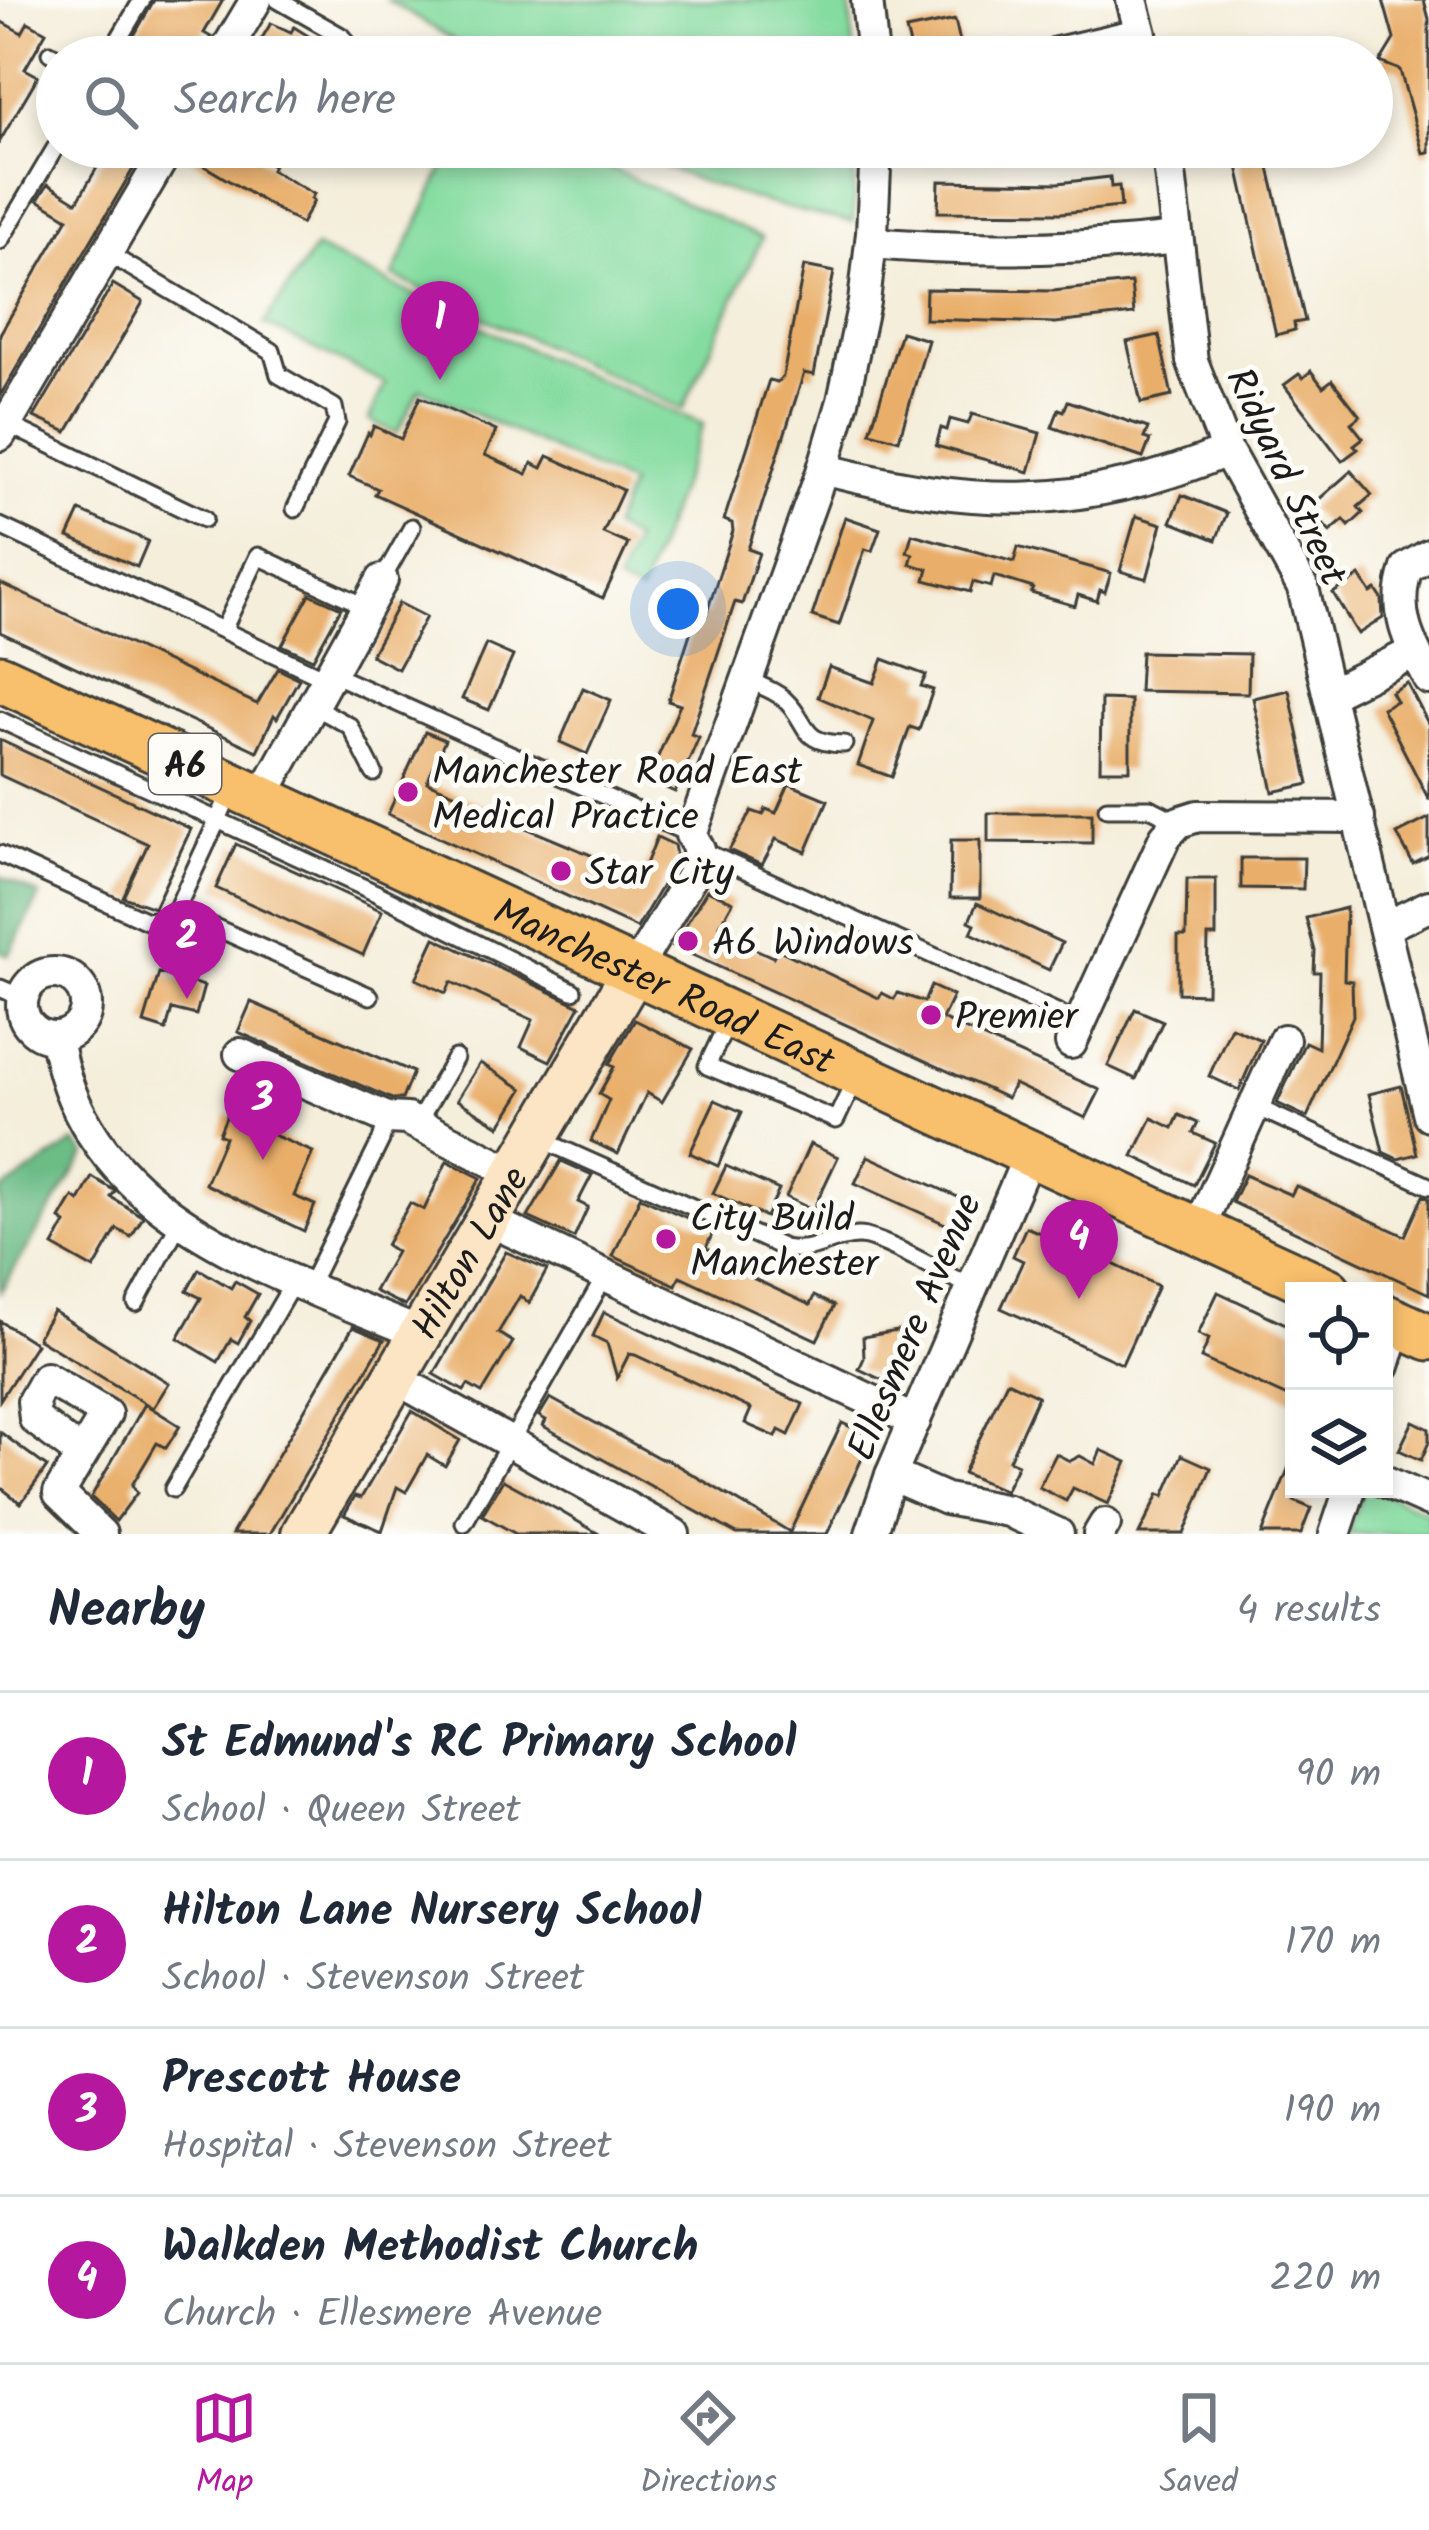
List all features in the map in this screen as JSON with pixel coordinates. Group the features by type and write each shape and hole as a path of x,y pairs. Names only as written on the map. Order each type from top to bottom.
{"main road":[{"name":"Manchester Road East","path":"0,678 237,802 859,1071 1309,1282"}],"street":[{"path":"235,36 256,0"},
{"path":"867,0 871,36"},
{"path":"3,430 157,168"},
{"path":"634,971 695,870 695,842 823,469 856,345 871,243 875,168"},
{"name":"Ridyard Street","path":"1170,168 1192,361 1227,452 1295,569 1429,1114"},
{"path":"871,243 1001,251 1178,238"},
{"path":"823,469 939,496 1064,497 1144,483 1227,452"},
{"path":"1329,694 1421,665 1402,628 1403,578 1407,568 1429,556"},
{"path":"237,802 323,686 374,594"},
{"path":"1071,1026 1165,837 1179,823 1198,816 1359,817"},
{"path":"1385,927 1429,906"},
{"name":"Hilton Lane","path":"303,1534 634,971"},
{"path":"58,973 77,982 86,1013 75,1030 56,1037 35,1031 11,993 58,973"},
{"path":"56,1037 67,1086 94,1138 179,1223 229,1254 421,1334"},
{"path":"1198,1230 1284,1040"},
{"path":"240,1054 402,1121 525,1155"},
{"name":"Ellesmere Avenue","path":"871,1534 891,1475 1031,1151"},
{"path":"488,1220 915,1420"},
{"path":"395,1378 674,1534"},
{"path":"81,1454 58,1493 101,1534"},
{"path":"891,1475 946,1499 1008,1510 1058,1534"},
{"path":"1393,1484 1429,1501"},
{"path":"1335,1534 1347,1498"}],"lane":[{"path":"121,36 142,0"},
{"path":"278,0 340,36"},
{"path":"1079,36 1136,13"},
{"path":"0,242 43,168"},
{"path":"107,253 272,351 279,376 334,407 337,422 295,509"},
{"path":"3,430 204,519"},
{"path":"0,526 223,630 323,686 695,842 1071,1026"},
{"path":"223,630 258,556 374,594 412,526"},
{"path":"747,680 781,695 808,735 822,744 844,745"},
{"path":"323,686 374,773"},
{"path":"0,720 237,802 573,991"},
{"path":"0,854 147,921 176,910 237,802"},
{"path":"1107,808 1150,808 1179,823"},
{"path":"176,910 370,996"},
{"path":"173,1489 301,1285 381,1140 455,1058"},
{"path":"1254,1106 1429,1186"},
{"path":"525,1155 784,1248 802,1251 841,1239 871,1237 971,1287"},
{"path":"136,1303 179,1223"},
{"path":"464,1523 606,1275"}],"green space":[{"path":"387,0 849,0 853,36 447,36"},
{"path":"443,168 609,168 762,238 683,409 393,276"},
{"path":"668,168 854,168 853,222 794,210"},
{"path":"315,248 562,365 703,424 640,594 617,583 634,540 612,528 630,485 420,389 397,433 369,420 385,383 264,324"},
{"path":"0,876 40,896 9,955 0,951"},
{"path":"75,1142 86,1154 0,1292 0,1192"},
{"path":"1393,1497 1429,1513 1429,1534 1347,1534 1360,1498"}],"building":[{"path":"154,0 223,0 204,33 209,36 134,36"},
{"path":"1383,0 1424,0 1429,19 1429,152 1423,153 1400,70 1393,67 1394,39"},
{"path":"955,20 959,36 908,36 906,30"},
{"path":"0,21 22,33 28,22 46,32 36,36 36,50 25,69 36,79 0,141"},
{"path":"271,23 291,32 294,27 308,36 263,36"},
{"path":"97,168 134,168 0,396 0,334 68,218 38,200 48,184 77,202"},
{"path":"208,168 272,168 314,194 301,224"},
{"path":"1238,168 1269,168 1305,321 1294,323 1295,330 1276,335"},
{"path":"1110,177 1111,187 1119,186 1121,207 1061,213 938,212 939,181 1058,183"},
{"path":"804,266 834,272 814,375 804,373 748,549 759,553 742,604 735,602 691,734 699,737 675,792 648,780 680,705 668,701 697,612 706,615 733,531 732,523 724,520 769,380 777,382 783,376"},
{"path":"1131,283 1134,314 1055,323 925,319 926,289 1053,291"},
{"path":"113,284 143,302 67,432 34,417"},
{"path":"901,332 928,340 899,440 870,432"},
{"path":"1159,335 1172,396 1141,403 1127,342"},
{"path":"1311,371 1323,387 1332,380 1360,416 1351,423 1363,438 1354,445 1358,449 1342,461 1284,385"},
{"path":"420,397 496,431 485,455 527,474 532,463 542,468 548,456 623,490 603,533 628,544 603,598 375,494 378,489 349,476 374,426 401,439"},
{"path":"1068,401 1148,428 1144,438 1150,440 1143,458 1052,427"},
{"path":"972,414 1040,433 1029,472 936,446 941,428 947,430 950,419 968,424"},
{"path":"1351,471 1372,495 1358,507 1363,513 1349,526 1344,520 1330,532 1309,508"},
{"path":"1182,495 1227,513 1216,540 1171,522"},
{"path":"80,511 148,541 137,567 68,537"},
{"path":"1136,516 1162,524 1147,579 1120,571"},
{"path":"845,517 880,529 872,551 865,549 839,625 812,616"},
{"path":"912,534 1014,562 1018,547 1111,573 1097,601 1078,595 1075,606 994,576 991,587 973,582 970,592 925,580 928,569 910,564 913,554 907,552"},
{"path":"1360,576 1371,593 1376,590 1382,599 1383,618 1358,634 1333,593"},
{"path":"0,583 257,704 278,669 299,679 257,751 0,632"},
{"path":"310,594 341,608 313,659 282,645"},
{"path":"399,603 426,617 398,669 371,655"},
{"path":"486,644 513,656 489,710 462,699"},
{"path":"1141,652 1249,654 1248,693 1139,691"},
{"path":"883,659 926,675 921,686 933,690 919,730 910,727 892,777 858,765 873,721 818,697 829,667 874,683"},
{"path":"1407,683 1429,725 1429,800 1382,708 1396,701 1391,692"},
{"path":"583,688 611,700 587,754 560,742"},
{"path":"1289,690 1309,784 1273,792 1253,698"},
{"path":"1101,699 1130,700 1130,770 1100,770"},
{"path":"425,732 445,740 427,782 504,814 502,818 641,876 657,837 674,845 677,860 637,928 388,814"},
{"path":"0,740 191,829 154,908 123,897 148,844 0,775"},
{"path":"789,784 828,800 806,852 776,839 762,865 729,850 752,811 776,813"},
{"path":"988,813 1092,813 1092,843 988,842"},
{"path":"1429,818 1429,856 1413,864 1397,834"},
{"path":"951,840 980,840 980,898 950,898"},
{"path":"236,844 382,911 363,955 216,888"},
{"path":"1241,858 1304,858 1303,889 1241,888"},
{"path":"1187,879 1216,879 1216,936 1208,936 1207,994 1178,993 1178,936 1186,936"},
{"path":"707,890 733,902 720,925 726,928 722,934 773,957 777,949 879,998 882,993 894,999 898,993 924,1002 931,986 953,996 942,1019 1100,1090 1086,1118 1014,1084 1007,1098 673,946"},
{"path":"977,903 1062,943 1049,970 971,933 975,924 969,921"},
{"path":"1346,908 1344,980 1352,981 1353,1016 1307,1117 1277,1103 1305,1042 1318,1048 1320,972 1314,972 1315,951 1306,918"},
{"path":"435,938 580,1006 550,1061 521,1047 533,1020 451,982 446,993 416,979"},
{"path":"159,973 204,986 196,1015 172,1009 166,1030 144,1023"},
{"path":"251,1002 413,1072 402,1099 392,1099 238,1032"},
{"path":"1135,1009 1163,1021 1136,1079 1108,1066"},
{"path":"635,1020 693,1049 662,1102 647,1093 618,1154 591,1141 609,1100 599,1094 614,1067 609,1064"},
{"path":"1231,1027 1261,1040 1239,1090 1209,1076"},
{"path":"480,1063 523,1089 500,1126 457,1100"},
{"path":"1401,1086 1417,1154 1398,1159 1383,1152 1369,1094"},
{"path":"715,1100 742,1112 718,1166 690,1153"},
{"path":"227,1115 313,1152 294,1196 315,1205 304,1231 205,1184 225,1137 219,1134"},
{"path":"1179,1115 1198,1123 1193,1133 1215,1143 1194,1185 1133,1156 1152,1118 1173,1128"},
{"path":"810,1144 838,1157 813,1210 786,1197"},
{"path":"868,1156 962,1199 950,1226 855,1183"},
{"path":"447,1161 481,1178 405,1306 374,1291 396,1252 386,1245 410,1203 424,1210"},
{"path":"561,1161 592,1175 578,1202 588,1207 574,1238 528,1217"},
{"path":"726,1166 779,1190 766,1217 713,1193"},
{"path":"1245,1175 1291,1195 1296,1186 1405,1236 1423,1196 1429,1198 1429,1294 1232,1202"},
{"path":"92,1177 115,1191 111,1197 143,1217 131,1237 117,1229 94,1269 53,1246 66,1223 60,1219 73,1197 79,1201"},
{"path":"640,1197 714,1230 706,1248 736,1262 733,1269 810,1305 814,1296 834,1306 817,1340 680,1276 676,1285 613,1256"},
{"path":"1026,1227 1056,1236 1158,1286 1122,1364 1001,1308 1023,1261 1013,1256"},
{"path":"506,1252 547,1270 529,1303 520,1296 498,1333 513,1342 482,1393 468,1385 464,1391 434,1374"},
{"path":"199,1269 231,1288 235,1281 258,1294 238,1343 231,1339 218,1362 178,1338 201,1298 187,1291"},
{"path":"1218,1292 1285,1324 1285,1396 1201,1358 1209,1339 1198,1334"},
{"path":"53,1311 169,1383 153,1408 37,1338"},
{"path":"604,1312 803,1404 789,1435 779,1430 776,1437 745,1423 751,1409 635,1355 629,1354 617,1378 607,1343 593,1336"},
{"path":"0,1321 36,1344 0,1400"},
{"path":"353,1327 384,1340 270,1534 232,1534"},
{"path":"920,1327 893,1385 859,1369 863,1337"},
{"path":"1007,1381 1038,1396 1009,1460 1018,1464 1005,1491 963,1473"},
{"path":"550,1398 790,1532 842,1423 872,1437 827,1534 737,1534 543,1426 546,1420 539,1416"},
{"path":"145,1404 180,1426 166,1448 157,1443 132,1485 137,1493 116,1521 91,1497"},
{"path":"412,1411 460,1440 445,1466 427,1455 406,1492 397,1487 382,1531 344,1515 355,1496 361,1498"},
{"path":"1413,1421 1429,1429 1421,1460 1399,1450"},
{"path":"0,1432 47,1467 21,1503 0,1487"},
{"path":"1101,1450 1127,1462 1108,1504 1073,1488 1066,1501 1039,1487 1056,1454 1070,1461 1080,1456 1095,1464"},
{"path":"1182,1455 1211,1468 1184,1534 1139,1534 1159,1494 1164,1496"},
{"path":"1285,1477 1285,1498 1311,1508 1301,1534 1262,1534"},
{"path":"503,1480 599,1534 516,1534 482,1515"}],"place":[{"name":"St Edmund's RC Primary School","path":"440,380"},
{"name":"Manchester Road East Medical Practice","path":"408,792"},
{"name":"Star City","path":"561,871"},
{"name":"A6 Windows","path":"688,941"},
{"name":"Hilton Lane Nursery School","path":"187,999"},
{"name":"Premier","path":"931,1015"},
{"name":"Prescott House","path":"263,1160"},
{"name":"City Build Manchester","path":"666,1239"},
{"name":"Walkden Methodist Church","path":"1079,1299"}]}
